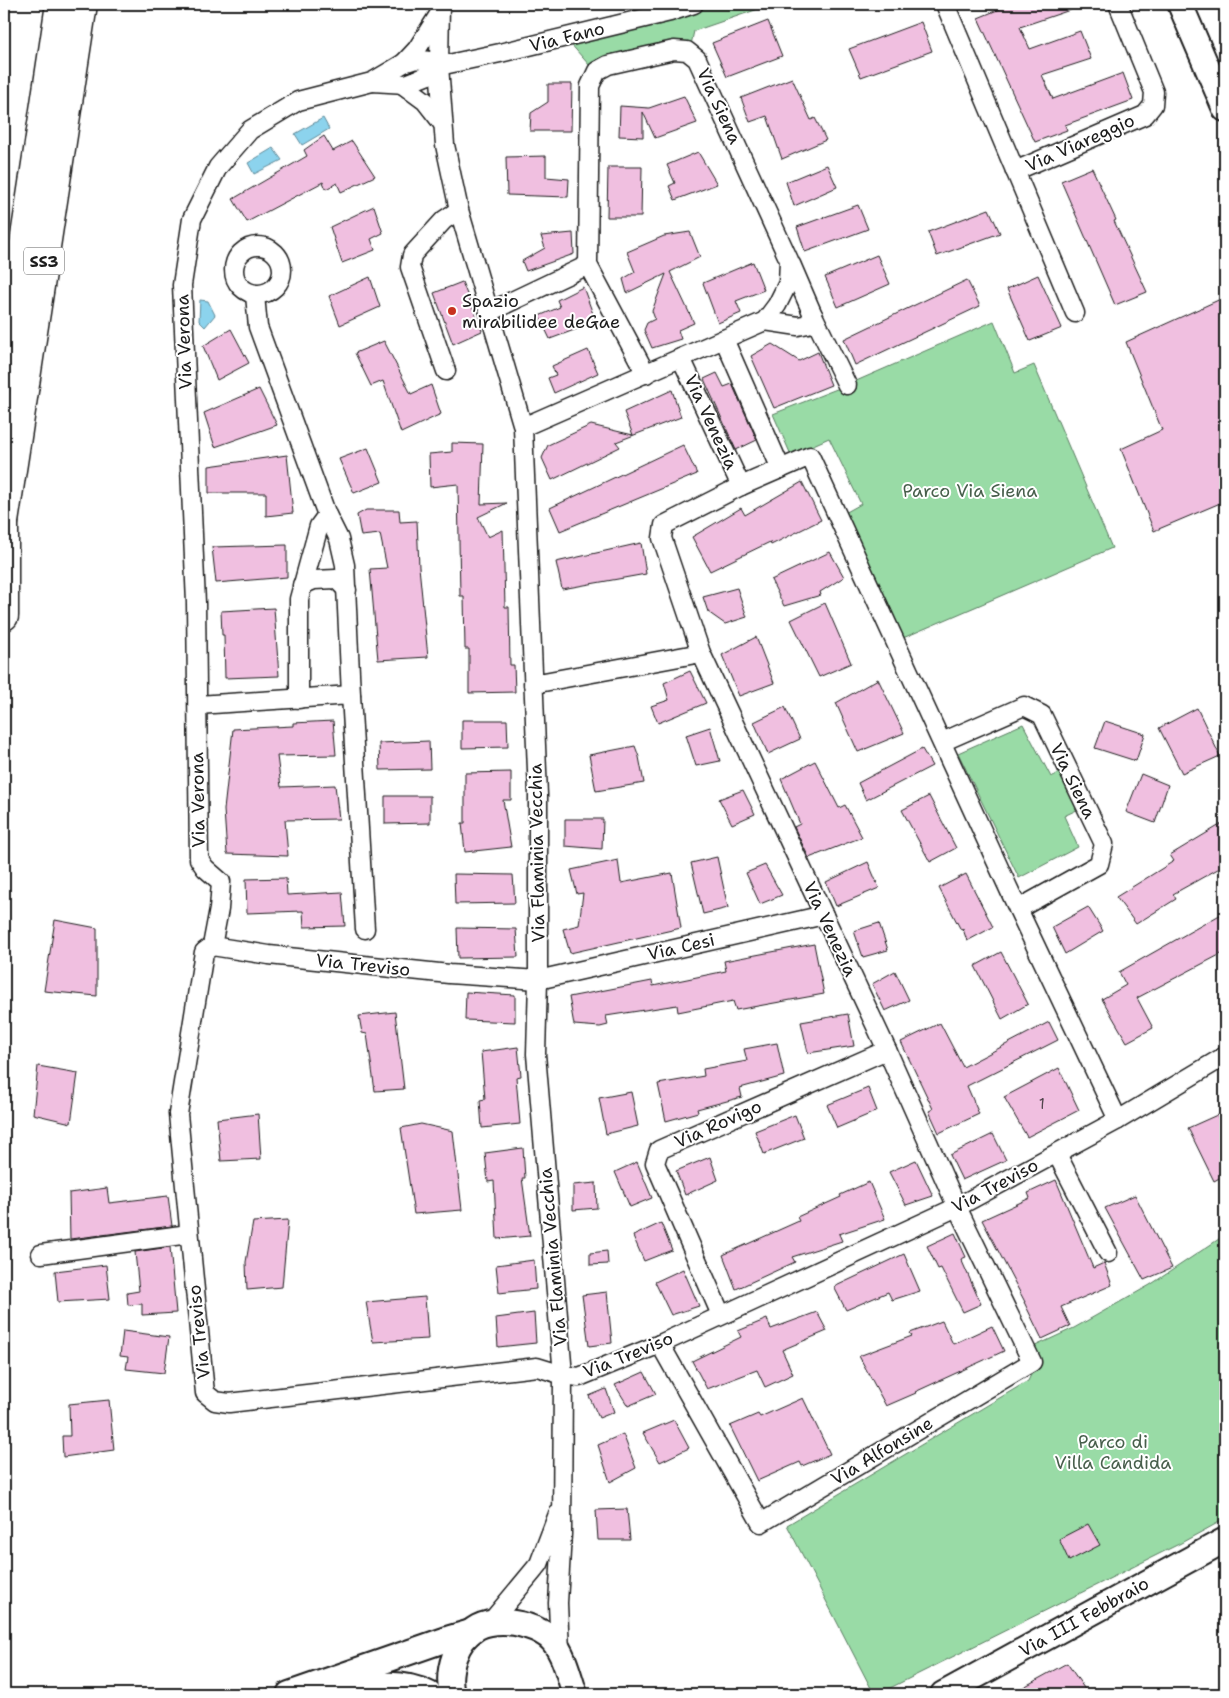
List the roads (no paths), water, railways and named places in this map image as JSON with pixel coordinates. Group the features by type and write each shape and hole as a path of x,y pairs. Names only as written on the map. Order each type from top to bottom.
{"highway":[{"name":"SS3","path":"4,376 60,4"},
{"name":"SS3","path":"4,520 83,4"},
{"path":"4,520 4,616"}],"main road":[{"path":"1180,4 1225,109"},
{"name":"Via III Febbraio","path":"944,1694 1225,1540"},
{"name":"Via Flaminia Vecchia","path":"452,1694 450,1679 455,1654 480,1628 519,1623 546,1634 554,1642 575,1694"},
{"path":"289,1694 480,1628"},
{"path":"344,1694 367,1686 377,1685 408,1687 429,1694"}],"street":[{"name":"Via Fano","path":"439,66 500,53 694,4"},
{"name":"Via Viareggio","path":"945,4 1075,313"},
{"name":"Via Viareggio","path":"1015,171 1145,115 1153,105 1154,92 1118,4"},
{"name":"Via Flaminia Vecchia","path":"440,9 439,66 445,145 459,210 523,427 538,795 536,1054 563,1375 562,1534 558,1603 560,1653"},
{"name":"Via Verona","path":"212,946 219,909 221,882 205,868 199,859 196,603 182,285 192,219 218,167 250,130 298,101 372,82 404,63 417,49 440,9"},
{"name":"Via Siena","path":"588,265 590,86 597,71 608,65 674,50 687,51 697,59 789,260 788,283 778,305 764,321 701,349"},
{"name":"Via Verona","path":"372,82 402,84 417,81 439,66 429,60 416,60 404,63"},
{"path":"402,84 425,101 443,124"},
{"path":"446,371 410,267 412,255 444,220 459,210"},
{"path":"789,260 846,384"},
{"path":"489,312 588,265 646,374"},
{"path":"255,294 258,326 327,515 339,540 345,565 348,590 351,695 365,928"},
{"path":"764,321 798,326 808,324 813,315"},
{"path":"724,339 781,469 810,456 1018,909 1118,1120"},
{"name":"Via Venezia","path":"523,427 701,349"},
{"name":"Via Venezia","path":"681,358 741,486"},
{"name":"Via Venezia","path":"781,469 741,486 664,525 662,538 702,653 887,1050 957,1207"},
{"path":"299,699 298,616 302,585 319,526 327,515"},
{"path":"302,585 314,580 336,579 348,590"},
{"path":"533,684 702,653"},
{"path":"198,705 351,695"},
{"name":"Via Siena","path":"942,742 1024,706 1042,715 1104,844 1099,864 1018,909"},
{"name":"Via Cesi","path":"538,980 824,915"},
{"name":"Via Treviso","path":"538,980 449,974 269,955 212,946 204,952 178,1114 205,1393 215,1401 229,1403 537,1367 563,1375 579,1377 660,1344 721,1314 957,1207 1118,1120 1225,1056"},
{"name":"Via Rovigo","path":"721,1314 654,1163 659,1150 887,1050"},
{"name":"Via Treviso","path":"1057,1154 1108,1252"},
{"name":"Via Alfonsine","path":"660,1344 761,1523 1032,1362 957,1207"},
{"path":"42,1254 189,1234"},
{"name":"Via Flaminia Vecchia","path":"480,1628 539,1564 562,1505"}],"water":[{"path":"323,118 329,129 302,145 295,134"},
{"path":"273,148 282,160 254,174 248,163"},
{"path":"200,300 208,301 215,315 205,327 199,321"}],"place":[{"name":"Spazio mirabilidee deGae","path":"452,311"}],"park label":[{"name":"Parco Via Siena","path":"970,491"},
{"name":"Parco di Villa Candida","path":"1113,1452"}]}
